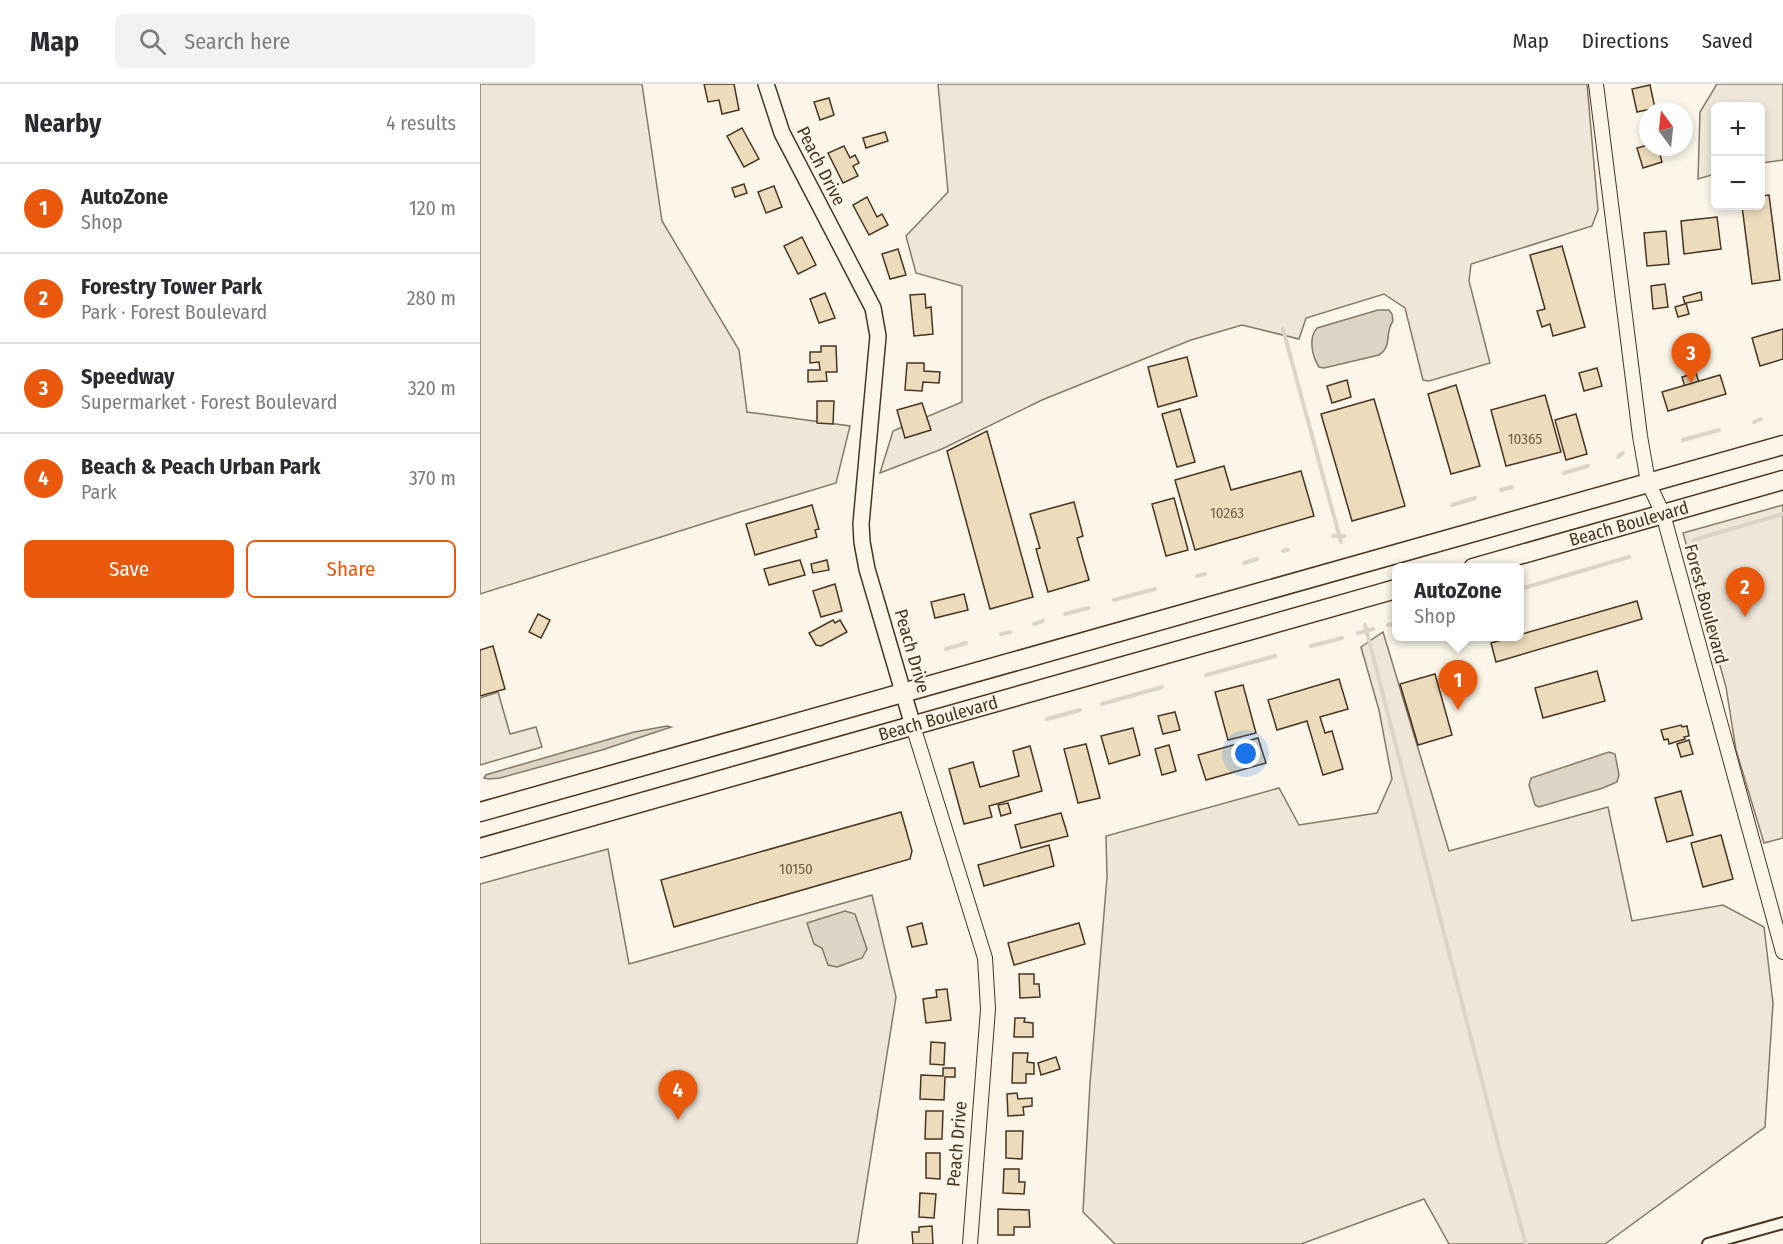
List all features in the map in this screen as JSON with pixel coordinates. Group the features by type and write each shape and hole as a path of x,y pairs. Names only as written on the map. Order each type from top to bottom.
{"highway":[{"path":"480,812 1783,445"},
{"name":"Beach Boulevard","path":"1487,563 1783,480"},
{"name":"Beach Boulevard","path":"480,848 1392,590"}],"main road":[{"name":"Peach Drive","path":"766,84 782,134 873,308 878,336 863,493 862,542 867,569 913,726"}],"street":[{"name":"Forest Boulevard","path":"1596,84 1639,428 1648,482 1663,514 1780,931 1783,952"},
{"name":"Peach Drive","path":"913,726 985,958 987,976 988,1009 970,1244"},
{"path":"1708,1244 1783,1223"}],"shaded area":[{"path":"480,84 642,84 662,221 739,350 747,412 850,426 836,483 480,594"},
{"path":"938,84 1587,84 1598,210 1592,226 1471,264 1469,281 1490,363 1429,381 1423,380 1405,308 1384,294 1306,318 1299,339 1242,325 1191,340 1042,400 942,449 880,473 893,431 962,402 962,286 916,273 906,236 948,192"},
{"path":"1717,84 1783,84 1783,160 1765,162 1765,102 1711,102 1711,175 1698,179 1700,112"},
{"path":"1378,310 1389,310 1393,321 1386,348 1379,355 1324,368 1319,367 1312,347 1314,332 1317,328"},
{"path":"1783,505 1783,838 1764,843 1736,750 1726,687 1683,533"},
{"path":"1383,632 1449,851 1608,807 1632,921 1723,905 1764,927 1773,1003 1765,1127 1605,1244 1449,1244 1424,1199 1301,1244 1115,1244 1083,1212 1090,1083 1107,877 1106,836 1279,788 1299,825 1377,813 1392,779 1379,710 1361,647"},
{"path":"498,692 510,734 536,727 542,747 480,765 480,698"},
{"path":"671,727 602,750 500,778 484,778 492,773 634,732"},
{"path":"1609,752 1615,754 1619,775 1617,782 1539,807 1535,805 1529,785 1531,778"},
{"path":"608,849 629,964 872,895 896,997 857,1244 480,1244 480,884"},
{"path":"845,911 855,914 867,949 862,958 837,967 828,965 822,948 814,944 807,923"}],"building":[{"path":"704,84 734,84 739,110 722,114 719,100 708,102"},
{"path":"1650,85 1654,102 1639,102 1639,112 1637,112 1632,89"},
{"path":"829,98 834,115 820,120 814,102"},
{"path":"742,128 759,159 744,167 727,136"},
{"path":"885,132 888,141 866,148 863,138"},
{"path":"844,146 850,158 855,155 859,163 853,166 858,176 843,183 828,153"},
{"path":"1639,156 1660,156 1662,162 1643,168"},
{"path":"744,184 747,193 735,197 732,188"},
{"path":"774,186 782,207 766,213 758,192"},
{"path":"1765,195 1769,195 1780,280 1752,284 1743,210 1765,210"},
{"path":"867,197 877,217 882,214 888,225 869,235 853,205"},
{"path":"1717,217 1721,249 1684,254 1681,221"},
{"path":"1666,231 1669,264 1647,266 1644,233"},
{"path":"802,237 816,265 798,274 784,246"},
{"path":"1562,246 1585,327 1553,336 1550,324 1542,327 1537,311 1545,309 1530,255"},
{"path":"898,249 906,275 890,279 882,254"},
{"path":"1665,284 1668,307 1653,309 1651,286"},
{"path":"1701,292 1702,300 1686,303 1689,314 1678,317 1675,307 1685,304 1683,297"},
{"path":"825,293 835,318 819,323 810,299"},
{"path":"925,294 926,308 931,307 933,334 914,336 910,295"},
{"path":"1783,329 1783,359 1760,366 1752,338"},
{"path":"821,346 836,346 837,372 826,372 827,381 808,382 808,370 820,370 819,362 810,363 810,352 821,352"},
{"path":"1187,357 1197,396 1158,407 1148,367"},
{"path":"907,363 924,363 924,371 940,372 939,383 923,382 922,391 905,390"},
{"path":"1597,368 1602,386 1584,391 1579,373"},
{"path":"1696,373 1704,399 1690,403 1682,377"},
{"path":"1720,375 1726,394 1668,411 1662,392"},
{"path":"1347,380 1351,397 1332,403 1327,386"},
{"path":"1456,385 1480,466 1451,474 1428,394"},
{"path":"1545,395 1561,452 1506,466 1491,410"},
{"path":"1374,399 1405,506 1352,521 1321,414"},
{"path":"817,401 834,401 833,424 817,423"},
{"path":"922,403 931,430 905,438 897,410"},
{"path":"1180,409 1195,462 1177,467 1162,414"},
{"path":"1576,414 1587,454 1566,460 1555,420"},
{"path":"987,431 1033,597 990,609 947,451"},
{"path":"1224,466 1231,490 1301,471 1314,516 1195,550 1175,480"},
{"path":"1174,498 1188,550 1166,556 1152,504"},
{"path":"1074,502 1083,536 1077,538 1089,580 1048,592 1036,549 1040,548 1030,514"},
{"path":"812,505 819,529 815,530 817,537 755,555 746,524"},
{"path":"800,560 805,575 769,585 764,569"},
{"path":"827,560 829,570 813,573 811,564"},
{"path":"835,584 842,611 821,617 813,591"},
{"path":"964,594 968,610 935,618 931,602"},
{"path":"1637,601 1642,619 1496,662 1491,643 1524,641 1524,634"},
{"path":"538,614 550,620 541,638 529,632"},
{"path":"833,620 835,623 840,620 847,632 821,646 816,645 809,633"},
{"path":"493,646 505,689 480,696 480,650"},
{"path":"1597,671 1605,701 1543,718 1535,688"},
{"path":"1435,674 1452,735 1418,745 1400,684"},
{"path":"1339,679 1348,709 1320,717 1325,733 1332,731 1343,769 1323,775 1307,721 1277,730 1268,700"},
{"path":"1243,685 1256,733 1228,740 1215,692"},
{"path":"1175,712 1180,730 1163,734 1158,716"},
{"path":"1681,725 1682,727 1687,726 1689,736 1669,744 1668,739 1664,740 1661,730"},
{"path":"1133,728 1140,755 1109,764 1101,736"},
{"path":"1258,738 1266,763 1206,780 1198,755"},
{"path":"1689,740 1693,754 1681,757 1677,744"},
{"path":"1086,744 1100,798 1078,803 1064,749"},
{"path":"1169,745 1176,771 1162,775 1155,749"},
{"path":"1030,746 1042,791 989,806 992,817 964,824 949,769 973,762 980,787 1019,776 1013,751"},
{"path":"1681,791 1693,835 1667,842 1655,798"},
{"path":"1008,803 1011,813 1001,816 998,805"},
{"path":"901,812 912,851 910,859 674,927 661,880"},
{"path":"1061,813 1068,836 1021,848 1015,825"},
{"path":"1721,835 1733,879 1703,887 1691,843"},
{"path":"1049,845 1054,866 984,886 978,865"},
{"path":"922,923 927,944 912,947 907,927"},
{"path":"1079,923 1085,944 1014,965 1008,943"},
{"path":"1019,974 1034,974 1034,984 1039,984 1040,997 1020,998"},
{"path":"947,989 951,1020 926,1023 923,999 937,997 936,990"},
{"path":"1015,1018 1025,1018 1024,1022 1033,1023 1033,1037 1014,1037"},
{"path":"931,1042 945,1043 944,1065 930,1064"},
{"path":"1013,1053 1028,1053 1027,1062 1034,1063 1034,1074 1026,1074 1026,1083 1012,1083"},
{"path":"1056,1057 1060,1069 1041,1075 1038,1063"},
{"path":"943,1068 955,1068 955,1077 945,1077 944,1100 920,1099 921,1075 943,1076"},
{"path":"1017,1093 1018,1099 1032,1098 1032,1106 1023,1107 1024,1115 1008,1116 1007,1094"},
{"path":"926,1111 943,1111 942,1139 925,1139"},
{"path":"1006,1131 1023,1131 1022,1159 1006,1158"},
{"path":"926,1153 940,1153 940,1179 926,1178"},
{"path":"1004,1169 1019,1169 1019,1182 1025,1182 1024,1194 1003,1193"},
{"path":"920,1193 936,1194 934,1218 919,1217"},
{"path":"998,1209 1029,1210 1030,1227 1014,1227 1014,1235 998,1235"},
{"path":"932,1226 933,1244 913,1244 912,1232 919,1232 919,1227"}],"waterway":[{"path":"1283,329 1341,542"},
{"path":"1754,422 1761,419"},
{"path":"1683,440 1719,430"},
{"path":"1618,457 1623,453"},
{"path":"1564,473 1588,466"},
{"path":"1501,490 1512,487"},
{"path":"1452,505 1475,498"},
{"path":"1693,540 1783,514"},
{"path":"1333,536 1344,536"},
{"path":"1283,551 1288,550"},
{"path":"1524,588 1629,557"},
{"path":"1244,563 1257,559"},
{"path":"1197,576 1205,574"},
{"path":"1114,600 1155,589"},
{"path":"1065,614 1088,608"},
{"path":"1034,624 1043,621"},
{"path":"1388,625 1392,624"},
{"path":"1365,625 1526,1244"},
{"path":"1358,633 1373,629"},
{"path":"1001,634 1010,632"},
{"path":"1311,646 1342,638"},
{"path":"946,649 966,643"},
{"path":"1206,675 1275,656"},
{"path":"1102,704 1162,687"},
{"path":"1047,719 1080,710"}],"place":[{"name":"Speedway","path":"1691,383"},
{"name":"Forestry Tower Park","path":"1745,617"},
{"name":"AutoZone","path":"1458,710"},
{"name":"Beach & Peach Urban Park","path":"678,1120"}]}
